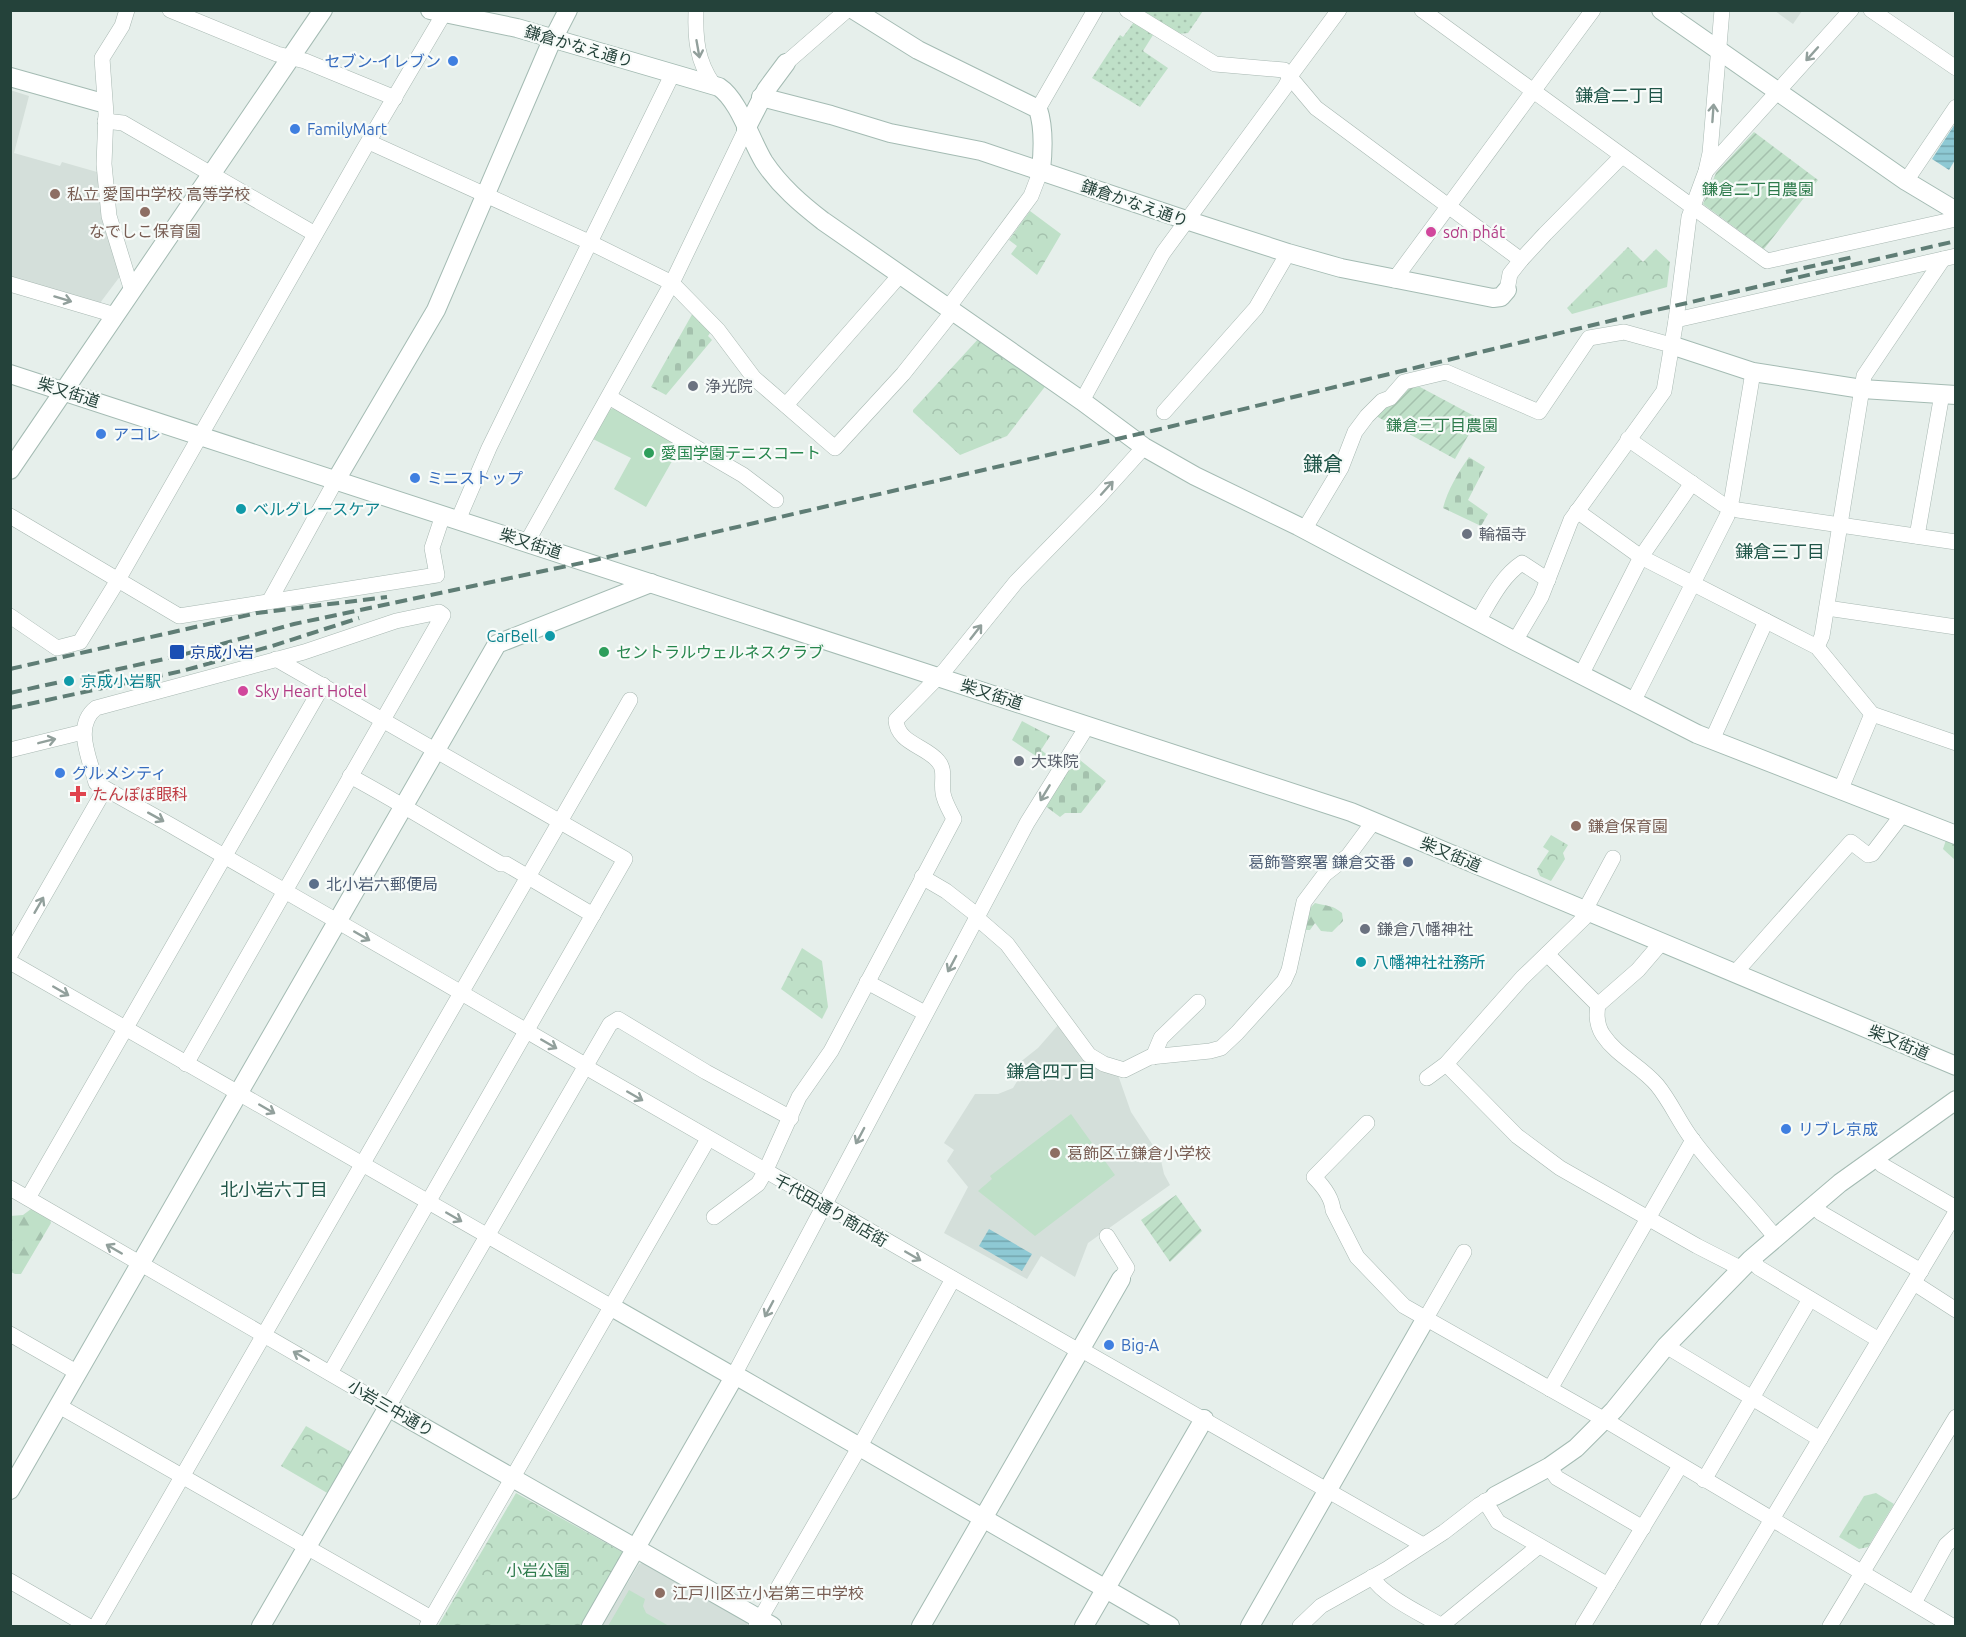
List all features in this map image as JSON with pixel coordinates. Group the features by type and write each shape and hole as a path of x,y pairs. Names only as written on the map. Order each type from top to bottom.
{"street":[{"path":"127,10 122,26 102,58 102,103 105,121 104,164 109,216 132,291"},
{"path":"170,10 277,54 305,61 395,98"},
{"path":"10,470 323,10"},
{"path":"270,600 336,480 436,310 568,10"},
{"path":"696,10 696,46 699,58 774,176 798,201 900,275 1082,400 1144,447 1195,476 1304,530 1633,702 1712,740 1956,835"},
{"path":"527,542 672,283 761,97 786,63 847,10"},
{"path":"369,142 589,242 672,283 718,330 754,378 835,448 903,374 1030,196 1041,171 1042,143 1038,109 918,50 854,10"},
{"path":"1038,109 1095,10"},
{"path":"1127,10 1215,64 1284,70 1316,108 1521,260"},
{"path":"1082,400 1163,253 1339,10"},
{"path":"1422,10 1763,260 1771,262 1956,219"},
{"path":"1395,280 1593,10"},
{"path":"1661,10 1906,181 1956,211"},
{"path":"1515,641 1541,597 1571,520 1664,391 1691,208 1706,171 1710,153 1722,10"},
{"path":"1706,171 1851,10"},
{"path":"1871,10 1956,68"},
{"path":"10,616 57,648 80,642 395,98 440,11"},
{"name":"鎌倉かなえ通り","path":"440,11 554,38 719,88"},
{"path":"10,516 180,615 437,575 432,548 484,459 673,73"},
{"path":"10,76 102,103"},
{"name":"鎌倉かなえ通り","path":"761,97 890,133 981,151 1288,253 1395,280 1493,298 1501,297 1507,290"},
{"path":"1906,181 1956,107"},
{"path":"105,121 123,123 315,234"},
{"path":"1507,290 1510,274 1521,260 1621,157"},
{"path":"1164,412 1256,308 1288,253"},
{"path":"1676,320 1949,257"},
{"path":"1817,647 1822,636 1827,608 1864,376 1949,257"},
{"path":"786,405 900,275"},
{"path":"10,284 115,315"},
{"path":"1304,530 1341,468 1355,432 1367,416 1382,401 1390,398 1404,382 1446,372 1539,412 1588,338 1624,333 1671,345 1753,372 1862,389 1949,395 1917,536"},
{"path":"1633,702 1730,507 1753,372"},
{"name":"柴又街道","path":"10,374 1340,808 1956,1066"},
{"path":"609,397 743,475 776,500"},
{"path":"1628,439 1730,507 1956,542"},
{"path":"714,1217 758,1184 806,1087 831,1051 954,819 943,795 943,767 936,758 900,733 896,720 938,677 1016,582 1144,447"},
{"path":"1581,675 1641,557 1692,483"},
{"path":"1577,511 1641,557 1817,647 1872,714 1956,743"},
{"path":"1478,621 1497,589 1522,563 1548,580"},
{"path":"10,1490 497,644 651,584"},
{"path":"1827,608 1956,627"},
{"path":"10,956 105,789 96,783 83,732 87,716 102,705 276,659 396,621 439,612 443,615 186,1064"},
{"path":"1712,740 1767,621"},
{"path":"276,659 625,859 330,1373"},
{"path":"28,1198 323,685"},
{"path":"96,1626 630,700"},
{"path":"1840,791 1872,714"},
{"path":"591,1626 734,1377 1028,821 1083,733 1085,725"},
{"path":"10,750 83,732"},
{"path":"350,776 404,805 472,848 593,915"},
{"name":"千代田通り商店街","path":"105,789 462,993 765,1172 1423,1545"},
{"path":"1735,973 1851,842 1868,855 1872,854 1902,815"},
{"path":"922,877 946,891 1007,944 1089,1054 1104,1064 1124,1071 1153,1057 1210,1051 1221,1047 1237,1033 1277,989 1289,970 1304,902 1325,874 1348,856 1374,821"},
{"path":"1427,1078 1446,1064 1514,986 1584,918 1613,858"},
{"path":"1598,1005 1638,970 1662,942"},
{"path":"1546,954 1598,1005 1599,1027 1604,1036 1621,1055 1655,1083 1693,1140 1775,1237"},
{"path":"10,962 428,1203 860,1446 1170,1626"},
{"path":"867,982 925,1013"},
{"path":"1153,1057 1161,1038 1198,1002"},
{"path":"261,1626 610,1024 618,1019 706,1072 791,1118"},
{"path":"1446,1064 1517,1136 1564,1171 1648,1218 1746,1264 1760,1268 1879,1340"},
{"path":"1300,1626 1321,1606 1372,1577 1490,1499 1549,1467 1576,1448 1605,1420 1666,1347 1775,1237 1876,1157 1956,1100"},
{"path":"1366,1124 1314,1177 1332,1204 1357,1257 1404,1306 1605,1420 1952,1626"},
{"path":"59,1406 307,1547 429,1622 708,1138"},
{"path":"1550,1389 1693,1140"},
{"path":"1708,1626 1956,1210 1882,1165 1876,1157"},
{"name":"小岩三中通り","path":"10,1188 388,1407 636,1547 763,1624"},
{"path":"1814,1205 1821,1213 1917,1277 1956,1310"},
{"path":"921,1626 1127,1268 1107,1236"},
{"path":"1250,1626 1464,1252"},
{"path":"763,1624 953,1279"},
{"path":"1704,1480 1810,1299"},
{"path":"10,1334 78,1373"},
{"path":"1666,1347 1820,1439"},
{"path":"1830,1626 1956,1417"},
{"path":"1084,1626 1204,1419"},
{"path":"1583,1626 1680,1466"},
{"path":"1549,1467 1557,1478 1643,1528"},
{"path":"1490,1499 1498,1522 1608,1585"},
{"path":"1914,1603 1946,1545 1956,1536"},
{"path":"1372,1577 1377,1585 1441,1626 1539,1546"},
{"path":"10,1581 88,1626"}],"shaded area":[{"path":"1775,11 1802,11 1793,24"},
{"name":"私立 愛国中学校 高等学校","path":"10,90 29,96 14,153 60,166 62,162 97,172 102,216 121,275 100,303 11,277"},
{"name":"葛飾区立鎌倉小学校","path":"1059,1024 1118,1075 1131,1112 1160,1156 1164,1174 1170,1185 1088,1243 1075,1277 1041,1256 1027,1279 944,1233 968,1187 947,1161 954,1150 944,1143 975,1094 998,1094 1013,1088 1019,1078 1019,1063 1038,1048"},
{"name":"江戸川区立小岩第三中学校","path":"645,1562 746,1621 748,1626 602,1626 639,1564"}],"green space":[{"path":"1143,11 1203,11 1188,33 1178,34"},
{"path":"1134,22 1153,35 1143,51 1168,68 1140,107 1092,78 1120,35 1123,37"},
{"name":"鎌倉二丁目農園","path":"1754,132 1818,180 1764,249 1703,204 1716,173"},
{"path":"1030,211 1061,234 1037,275 1011,254 1017,246 1009,240"},
{"path":"1628,247 1643,262 1656,249 1670,262 1667,287 1572,314 1567,308"},
{"path":"694,311 712,330 708,336 712,340 666,395 651,387"},
{"path":"980,337 1047,384 1007,436 960,455 913,410"},
{"name":"鎌倉三丁目農園","path":"1420,387 1478,418 1455,459 1376,416 1384,407 1391,406 1406,388"},
{"name":"愛国学園テニスコート","path":"616,408 680,447 646,507 614,489 631,458 593,439 609,409"},
{"path":"1469,457 1485,467 1468,500 1488,514 1481,526 1443,508 1454,481"},
{"path":"1022,721 1050,736 1041,750 1049,756 1045,762 1012,740"},
{"path":"1075,756 1106,781 1081,813 1065,813 1060,817 1044,805"},
{"path":"1551,835 1568,845 1563,853 1565,859 1551,881 1540,876 1537,869 1549,851 1543,847"},
{"path":"1946,840 1955,843 1955,860 1943,849"},
{"path":"1315,903 1332,907 1342,913 1343,921 1332,932 1321,931 1315,923 1310,930 1306,930 1304,926 1309,909"},
{"path":"802,948 822,961 828,1007 822,1019 781,989"},
{"path":"1071,1114 1115,1175 1035,1236 978,1191 992,1179 990,1176"},
{"path":"1176,1195 1202,1231 1170,1262 1141,1220"},
{"path":"31,1209 50,1219 51,1223 21,1274 15,1274 11,1272 10,1216 23,1215"},
{"path":"306,1426 353,1453 329,1494 281,1466"},
{"name":"小岩公園","path":"516,1493 624,1553 582,1626 438,1626"},
{"path":"1876,1493 1894,1504 1868,1547 1859,1549 1839,1537 1864,1496"},
{"path":"629,1590 645,1599 643,1606 646,1613 669,1626 608,1626"}],"water":[{"path":"1955,124 1955,160 1949,170 1932,159"},
{"path":"989,1229 1032,1254 1022,1271 979,1246"}],"railway":[{"path":"10,693 178,656 294,624 586,562 1156,430 1639,314 1956,241"},
{"path":"1786,272 1853,257"},
{"path":"10,669 257,613 387,597"},
{"path":"10,708 182,671 272,646 359,618"}],"place":[{"name":"セブン-イレブン","path":"453,61"},
{"name":"FamilyMart","path":"295,129"},
{"name":"私立 愛国中学校 高等学校","path":"55,194"},
{"name":"なでしこ保育園","path":"145,212"},
{"name":"sơn phát","path":"1431,232"},
{"name":"浄光院","path":"693,386"},
{"name":"アコレ","path":"101,434"},
{"name":"愛国学園テニスコート","path":"649,453"},
{"name":"ミニストップ","path":"415,478"},
{"name":"ベルグレースケア","path":"241,509"},
{"name":"輪福寺","path":"1467,534"},
{"name":"CarBell","path":"550,636"},
{"name":"京成小岩","path":"177,652"},
{"name":"セントラルウェルネスクラブ","path":"604,652"},
{"name":"京成小岩駅","path":"69,681"},
{"name":"Sky Heart Hotel","path":"243,691"},
{"name":"大珠院","path":"1019,761"},
{"name":"グルメシティ","path":"60,773"},
{"name":"たんぽぽ眼科","path":"78,794"},
{"name":"鎌倉保育園","path":"1576,826"},
{"name":"葛飾警察署 鎌倉交番","path":"1408,862"},
{"name":"北小岩六郵便局","path":"314,884"},
{"name":"鎌倉八幡神社","path":"1365,929"},
{"name":"八幡神社社務所","path":"1361,962"},
{"name":"リブレ京成","path":"1786,1129"},
{"name":"葛飾区立鎌倉小学校","path":"1055,1153"},
{"name":"Big-A","path":"1109,1345"},
{"name":"江戸川区立小岩第三中学校","path":"660,1593"}],"district":[{"name":"鎌倉二丁目","path":"1620,95"},
{"name":"鎌倉","path":"1323,463"},
{"name":"鎌倉三丁目","path":"1780,551"},
{"name":"鎌倉四丁目","path":"1051,1071"},
{"name":"北小岩六丁目","path":"274,1189"}]}
